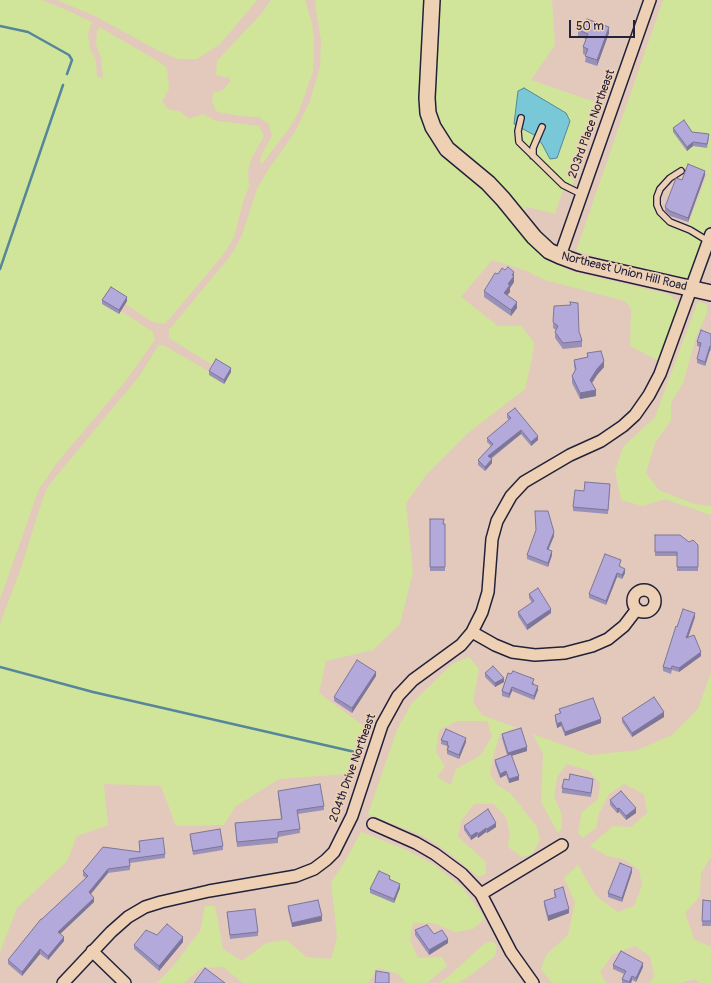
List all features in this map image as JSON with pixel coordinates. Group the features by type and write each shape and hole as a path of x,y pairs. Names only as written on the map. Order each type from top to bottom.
{"street":[{"name":"Northeast Union Hill Road","path":"432,0 427,98 428,113 433,128 447,149 493,188 534,238 549,251 578,263 711,293"},
{"name":"203rd Place Northeast","path":"560,256 650,0"},
{"name":"204th Drive Northeast","path":"63,983 111,932 128,917 145,907 209,891 296,876 314,869 334,852 352,816 382,725 398,696 413,680 461,645 472,632 482,612 488,592 492,539 497,521 511,496 524,482 570,455 601,441 623,426 635,415 649,396 660,374 710,238"},
{"path":"472,632 495,645 512,652 535,655 565,653 592,646 608,639 624,626 637,609"},
{"path":"373,824 416,843 435,854 462,874 481,894 511,952 533,983"},
{"path":"481,894 562,845"},
{"path":"92,951 125,983"}],"lane":[{"path":"522,118 518,131 519,142 563,185 581,194"},
{"path":"533,156 533,148 542,127"},
{"path":"681,171 670,178 660,189 657,197 657,205 660,212 670,222 710,238"}],"green space":[{"path":"0,0 41,0 92,22 88,34 90,49 96,61 97,77 103,78 101,58 96,44 99,27 158,61 167,68 169,89 162,101 168,109 181,112 189,119 203,114 217,121 259,126 264,136 252,157 248,171 249,186 243,202 234,237 223,255 165,324 153,322 125,304 103,304 119,314 121,311 153,332 155,340 124,383 56,464 39,489 0,599"},
{"path":"57,0 257,0 220,44 197,59 178,59 157,50 97,17"},
{"path":"271,0 305,0 312,23 314,40 313,72 298,113 288,130 262,164 260,161 262,154 272,136 269,124 259,117 241,116 216,111 212,101 214,92 222,91 231,81 229,78 216,75 217,61 262,13"},
{"path":"316,0 552,0 555,45 531,80 601,104 570,192 563,190 555,214 527,207 512,222 549,260 570,271 668,294 680,305 659,361 630,346 631,309 625,301 545,280 524,270 492,260 461,297 498,326 521,326 534,342 532,359 525,389 468,433 426,475 406,503 413,572 400,624 373,650 326,661 319,693 365,727 347,774 279,779 236,806 224,825 176,826 161,786 104,784 108,825 77,836 67,861 17,908 0,952 0,624 21,568 43,498 49,485 138,378 158,346 163,345 210,372 224,384 231,372 214,366 169,338 169,330 228,259 236,247 242,235 257,189 266,173 295,132 310,101 320,67 321,40 315,4"},
{"path":"663,0 711,0 711,223 706,237 697,229 688,225 707,174 688,167 671,173 655,189 654,202 661,219 670,225 692,234 704,242 692,274 686,278 611,261 576,251"},
{"path":"698,301 707,305 707,313 696,337 683,383 671,403 671,420 655,443 646,473 659,490 694,504 711,506 711,515 665,499 643,506 621,500 615,471 623,447 655,417"},
{"path":"469,657 479,669 473,702 482,715 517,728 500,734 493,757 490,774 496,784 511,794 537,827 540,840 532,854 522,857 508,847 510,834 506,817 494,804 474,804 461,821 458,837 486,862 486,874 479,877 441,847 423,836 368,814 397,730 412,703 452,664","holes":["457,721 487,721 492,736 481,755 456,769 451,785 437,777 445,766 436,752 439,730"]},
{"path":"711,672 711,857 701,873 700,896 685,913 694,939 711,947 711,983 701,983 694,979 681,983 650,983 654,976 650,956 635,946 613,954 600,972 606,983 552,983 541,969 546,955 568,935 575,902 564,878 578,865 596,896 618,912 634,906 642,885 639,870 624,859 607,856 590,846 613,826 631,827 647,813 644,794 624,784 609,794 599,813 596,828 582,838 578,832 582,812 598,799 600,783 588,770 566,764 557,778 554,796 561,813 562,828 558,833 541,802 543,754 533,734 590,755 638,750 672,735 698,709"},
{"path":"361,832 404,849 433,864 462,887 485,918 473,929 455,932 433,923 413,923 410,940 418,958 442,957 447,966 427,983 406,983 398,974 378,968 368,983 243,983 223,967 201,968 184,983 157,983 174,965 200,931 205,906 215,906 223,949 242,961 266,943 287,940 306,957 331,959 337,937 331,882 344,863"},
{"path":"492,941 497,946 495,956 471,975 458,983 439,983 449,976 484,944"}],"water":[{"path":"524,88 566,113 570,121 557,158 550,159 542,144 534,135 514,124 518,91"}],"building":[{"path":"587,19 609,27 597,60 585,56 588,49 583,47 588,34 578,30 581,21 586,23"},
{"path":"684,120 692,132 709,134 707,144 693,142 687,147 673,128"},
{"path":"688,164 705,171 688,218 670,211 665,207 676,178 682,180"},
{"path":"508,267 514,272 512,275 514,276 504,293 517,302 511,310 484,291 495,273 498,274 502,268 505,270"},
{"path":"111,287 127,297 119,310 102,300"},
{"path":"570,302 578,303 579,332 582,341 563,343 555,332 558,326 553,322 554,306 571,305"},
{"path":"701,330 711,334 711,347 710,346 705,362 697,359 701,343 697,342"},
{"path":"601,351 604,361 590,380 596,390 580,393 572,376 576,369 574,360 588,357 587,353"},
{"path":"216,359 231,368 224,380 209,371"},
{"path":"515,408 538,436 531,442 521,430 488,456 492,459 485,467 478,460 493,444 487,438 511,418 507,414"},
{"path":"585,482 610,484 608,510 573,507 575,490 584,491"},
{"path":"535,511 548,511 554,532 547,549 552,551 548,563 527,555 536,530"},
{"path":"430,519 444,519 445,567 430,567"},
{"path":"655,535 680,535 689,542 693,540 698,545 698,567 677,567 677,552 655,552"},
{"path":"605,554 621,560 619,566 625,569 622,575 617,573 606,601 589,594"},
{"path":"538,588 551,609 527,625 518,612 534,601 529,594"},
{"path":"683,609 695,613 686,638 694,635 701,652 679,668 672,666 671,669 663,667 676,626 677,627"},
{"path":"357,660 376,672 352,708 334,697"},
{"path":"493,666 504,678 495,683 485,673"},
{"path":"513,671 534,679 532,684 538,686 534,696 512,687 509,694 502,691 508,673 511,674"},
{"path":"654,697 664,712 632,733 622,718"},
{"path":"593,698 601,719 565,732 561,722 557,724 555,715 561,713 559,709"},
{"path":"521,728 527,747 508,753 502,734"},
{"path":"446,729 466,738 459,755 447,750 449,746 447,745 448,742 441,740"},
{"path":"511,754 519,776 509,779 506,771 500,774 495,760"},
{"path":"570,774 593,779 591,793 562,788 564,779 569,780"},
{"path":"320,784 324,806 297,810 300,829 278,832 278,838 237,842 235,823 282,819 278,791"},
{"path":"621,791 636,808 626,816 619,808 617,809 610,800"},
{"path":"488,809 496,823 478,834 477,832 471,836 464,826"},
{"path":"220,829 223,846 193,851 190,834"},
{"path":"163,838 165,854 129,859 130,866 108,869 89,892 94,898 58,932 64,937 48,956 40,949 22,972 8,960 41,919 88,876 83,871 103,847 140,852 139,841"},
{"path":"620,863 632,868 622,898 608,893"},
{"path":"379,871 390,876 389,879 400,884 394,899 370,889"},
{"path":"563,887 569,909 548,916 544,901 556,897 554,890"},
{"path":"318,900 322,916 292,923 288,906"},
{"path":"703,900 711,901 711,921 702,921"},
{"path":"255,909 258,932 230,935 227,912"},
{"path":"167,924 183,937 159,966 134,945 146,930 157,935"},
{"path":"427,925 434,934 442,930 448,939 429,950 415,930"},
{"path":"621,951 643,963 636,978 632,976 629,982 622,979 626,971 613,965"},
{"path":"205,968 225,983 194,983"},
{"path":"376,971 389,973 389,983 375,983"}],"waterway":[{"path":"0,26 28,32 69,55 72,60 67,74"},
{"path":"0,269 63,85"},
{"path":"0,667 93,692 355,752"}]}
